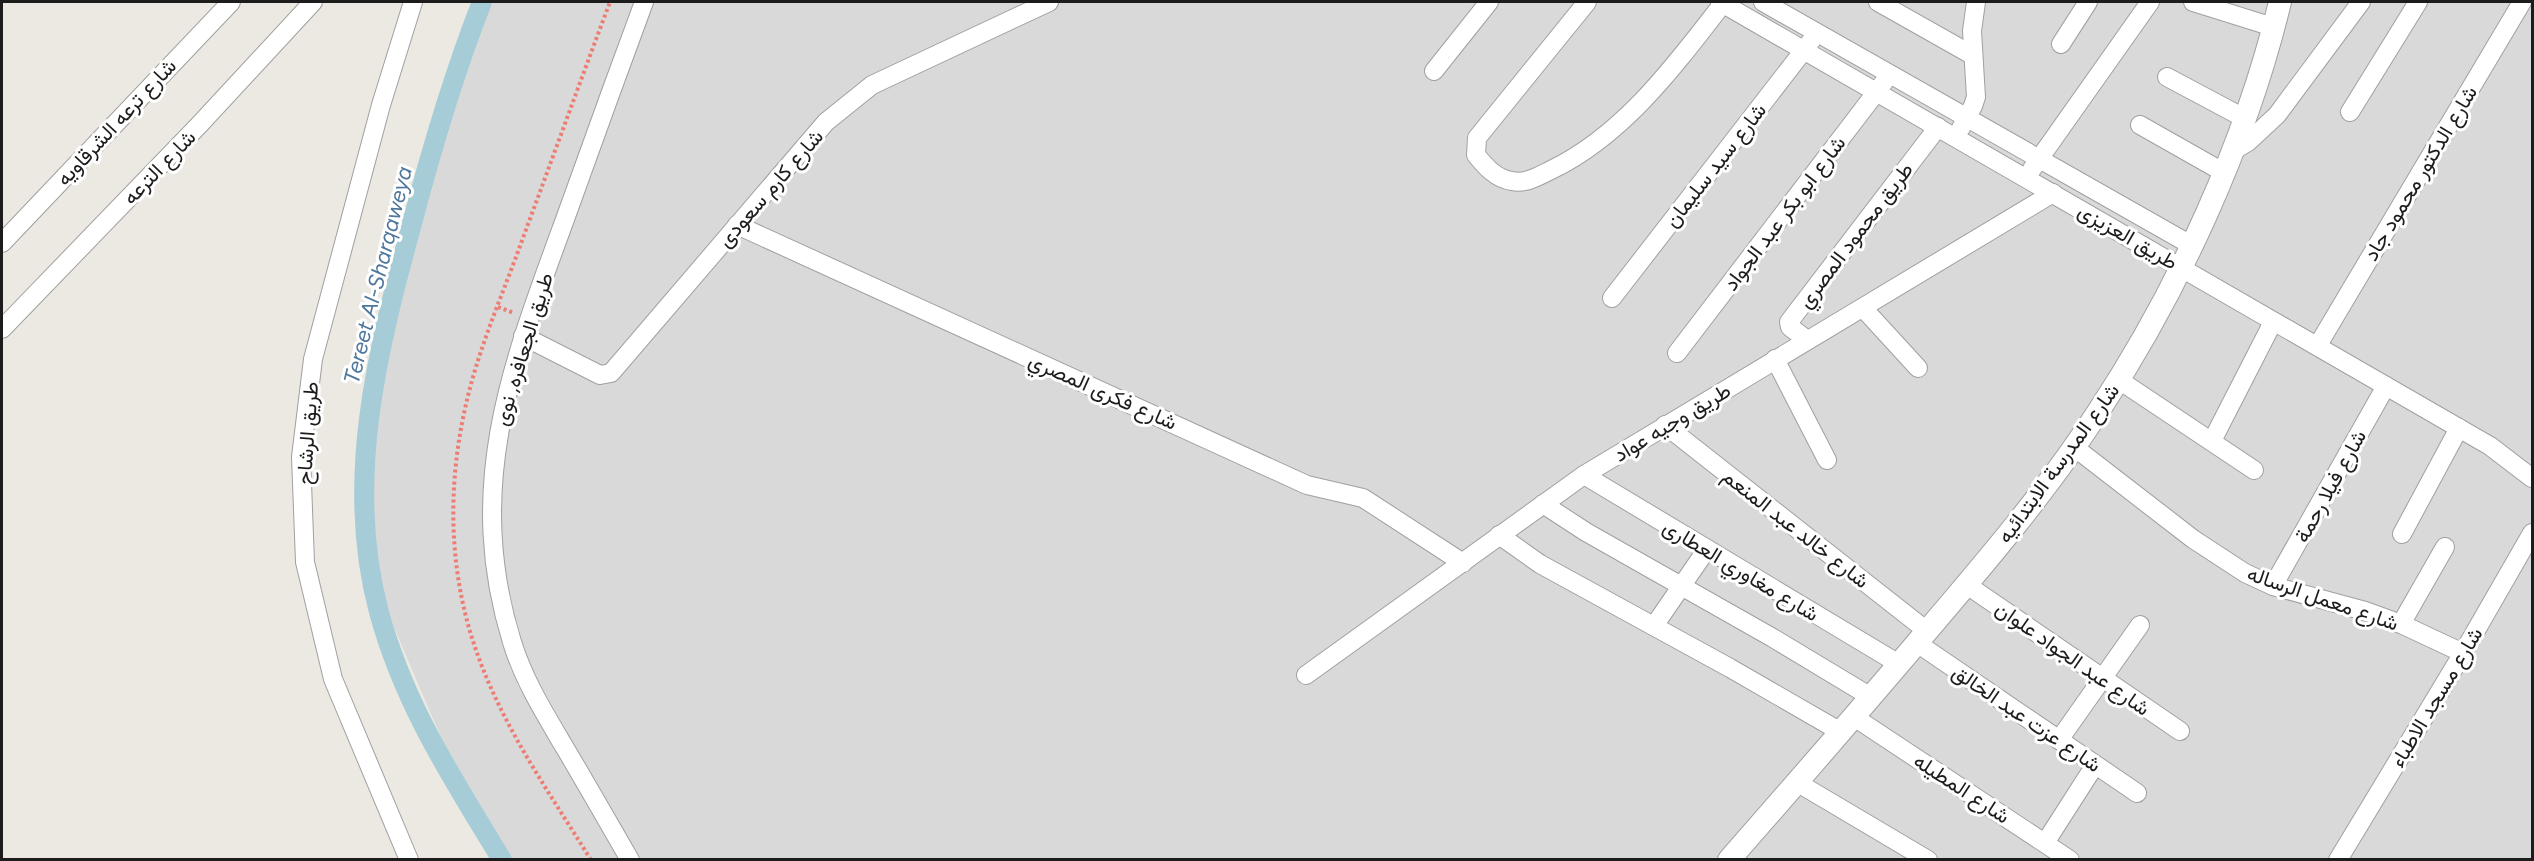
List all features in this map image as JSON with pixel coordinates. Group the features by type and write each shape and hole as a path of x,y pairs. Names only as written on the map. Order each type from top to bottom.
{"street":[{"name":"شارع ترعه الشرقاويه","path":"2,243 231,2"},
{"name":"شارع الترعه","path":"2,329 200,124 313,2"},
{"name":"طريق الرشاح","path":"409,860 333,679 305,562 301,457 313,359 381,105 413,2"},
{"name":"طريق الجعافره, نوى","path":"630,860 527,684 512,642 501,599 494,555 492,510 494,466 500,422 523,336 644,2"},
{"name":"شارع كارم سعودى","path":"523,336 600,375 608,375 826,122 856,96 899,71 1049,2"},
{"path":"1434,71 1489,2"},
{"path":"1587,2 1477,138 1476,155 1492,172 1503,178 1525,182 1540,176 1566,163 1614,129 1657,84 1722,2"},
{"name":"طريق العزيزى","path":"1722,2 2490,446 2532,478"},
{"name":"طريق العزيزى","path":"1763,2 2191,245"},
{"path":"1878,2 1972,55"},
{"path":"1955,137 1973,106 1976,85 1972,31 1976,2"},
{"path":"2061,44 2088,2"},
{"path":"2026,178 2150,2"},
{"path":"2193,2 2273,27"},
{"name":"شارع المدرسة الابتدائيه","path":"1731,859 2007,538 2074,447 2119,380 2181,267 2227,162 2244,118 2280,2"},
{"path":"2140,125 2227,162 2277,115 2361,2"},
{"path":"2350,111 2418,2"},
{"name":"شارع الدكتور محمود جاد","path":"2318,345 2522,2"},
{"name":"شارع سيد سليمان","path":"1612,298 1817,32"},
{"name":"شارع ابو بكر عبد الجواد","path":"1677,353 1890,74"},
{"path":"2168,77 2244,118"},
{"name":"طريق محمود المصري","path":"1807,340 1790,327 1789,322 1938,127"},
{"name":"طريق وجيه عواد","path":"1306,675 1584,475 1665,424 2053,193"},
{"name":"شارع فكرى المصري","path":"737,225 1308,484 1363,498 1463,563"},
{"path":"1863,308 1918,368"},
{"path":"2212,441 2273,322"},
{"path":"1775,359 1827,460"},
{"path":"2119,380 2254,470"},
{"name":"شارع فيلا رحمة","path":"2273,586 2386,386"},
{"name":"شارع خالد عبد المنعم","path":"1665,424 1922,637"},
{"path":"2402,534 2459,428"},
{"name":"شارع معمل الرساله","path":"2074,447 2218,557 2273,586 2365,611 2402,624 2463,654"},
{"name":"شارع مغاوري العطارى","path":"1584,475 1899,664"},
{"path":"1543,504 1586,532 1871,697"},
{"name":"شارع مسجد الاطباء","path":"2338,860 2463,654 2532,533"},
{"name":"شارع المطيله","path":"1499,535 1540,564 1654,626 1847,725 2070,860"},
{"path":"2402,624 2445,548"},
{"path":"1654,626 1707,549"},
{"name":"شارع عبد الجواد علوان","path":"1967,585 2180,731"},
{"path":"2059,740 2140,625"},
{"name":"شارع عزت عبد الخالق","path":"1922,637 2059,740 2137,793"},
{"path":"2045,843 2095,765"},
{"path":"1798,783 1928,860"}],"shaded area":[{"path":"479,2 2532,2 2532,859 504,859 469,803 393,625 378,572 372,518 377,408 391,298 402,244 430,137 447,84"}],"waterway":[{"name":"Tereet Al-Sharqaweya","path":"482,2 452,85 398,274 369,418 364,515 369,564 379,612 402,679 432,740 502,860"}]}
